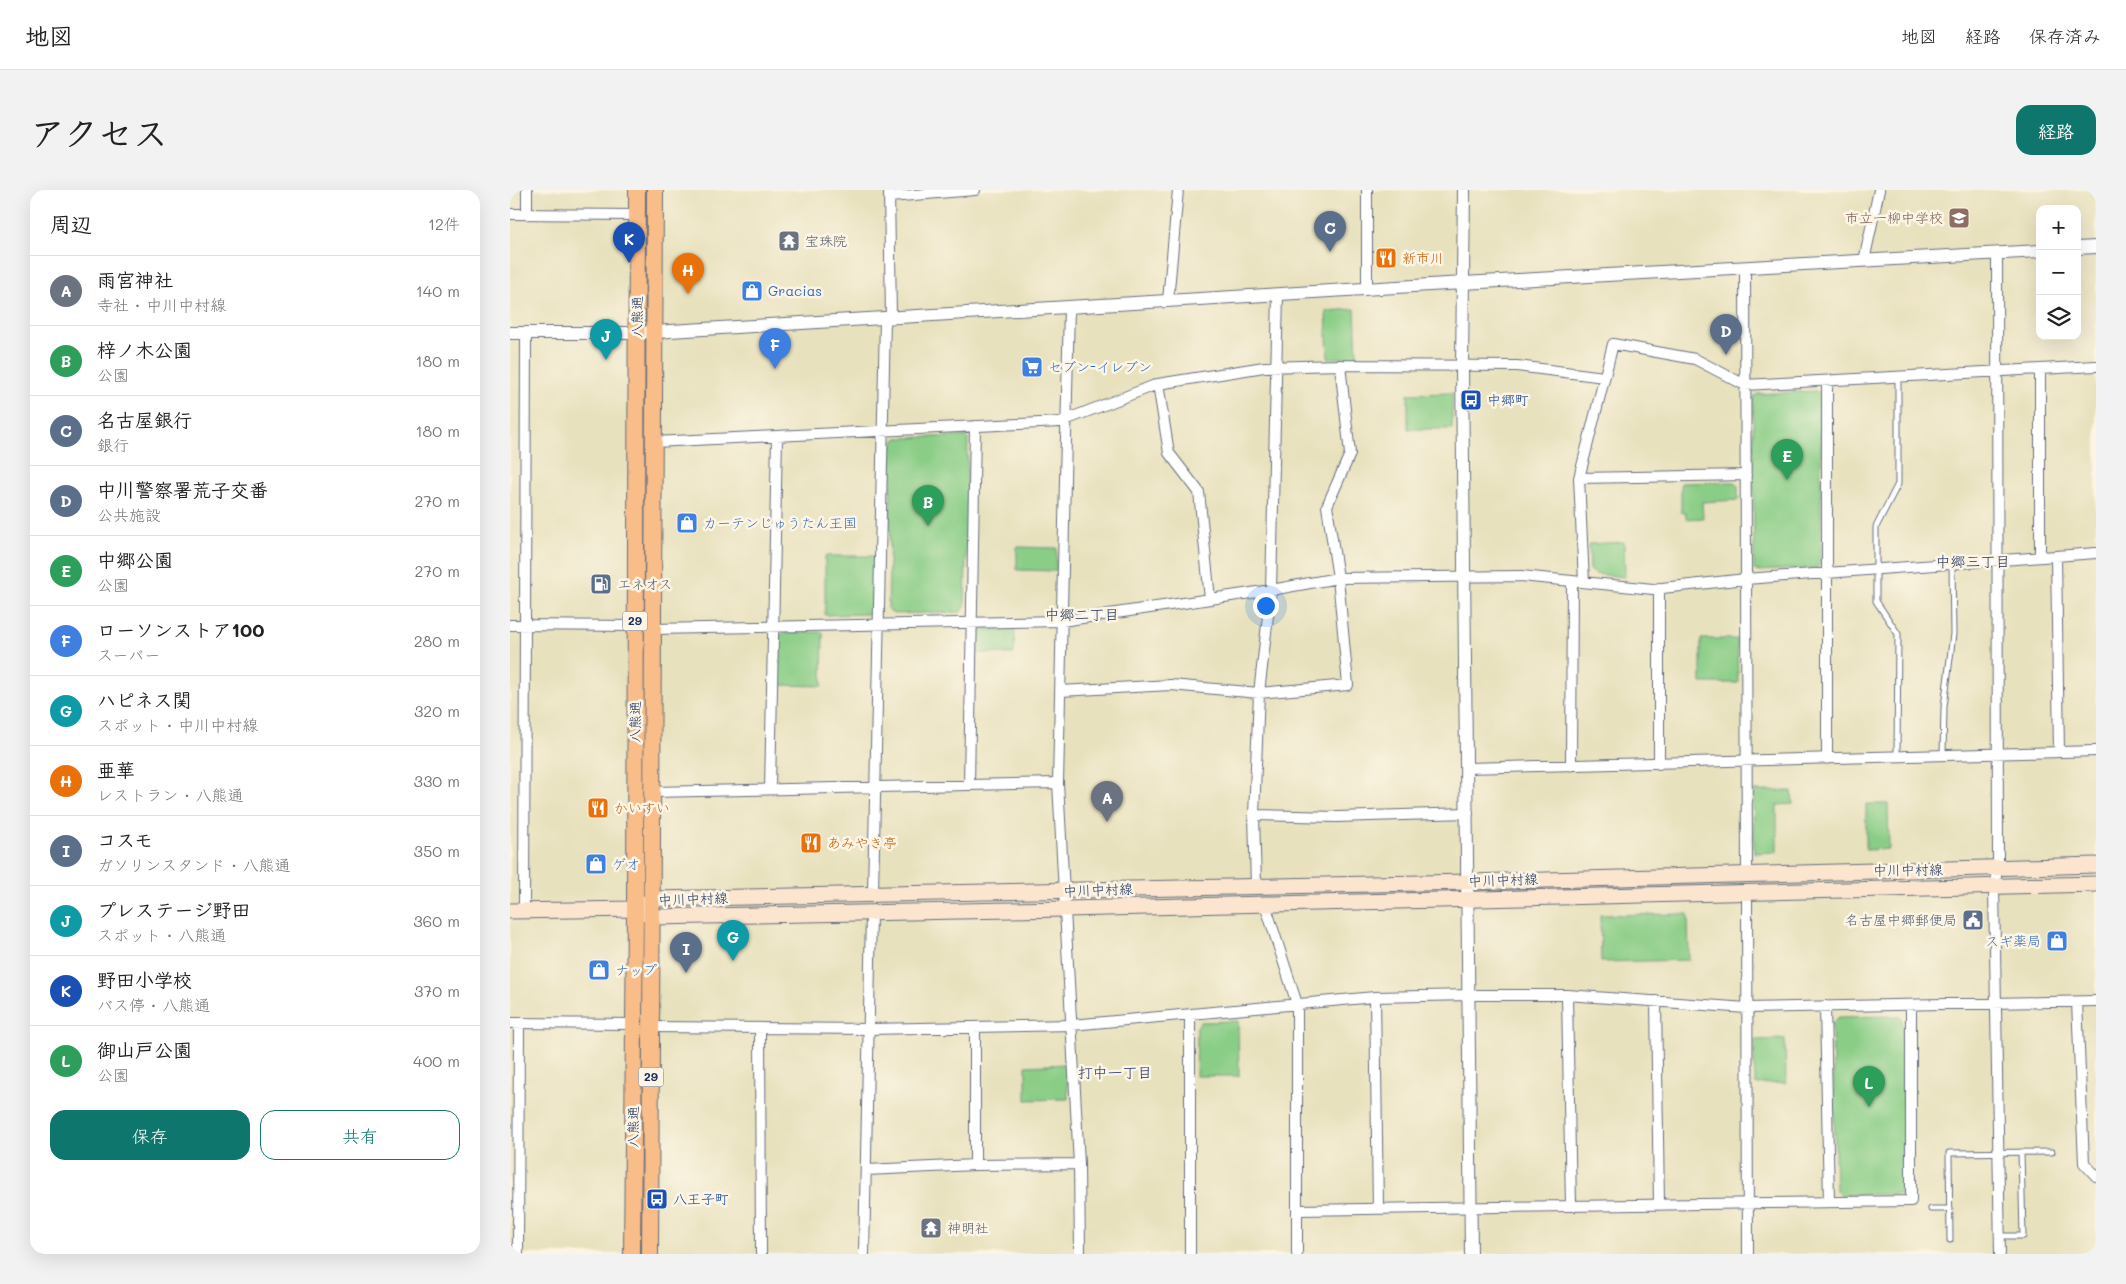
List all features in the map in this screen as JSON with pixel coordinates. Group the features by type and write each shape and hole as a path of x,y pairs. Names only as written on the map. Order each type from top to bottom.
{"main road":[{"name":"八熊通","path":"632,1254 637,190"},
{"name":"八熊通","path":"650,1254 655,190"},
{"name":"中川中村線","path":"635,909 652,899 1469,882 2096,865"},
{"name":"中川中村線","path":"635,909 653,917 871,914 2096,884"},
{"path":"517,911 635,909"}],"street":[{"path":"526,190 527,214"},
{"path":"873,894 882,430 888,318 889,194 975,190"},
{"path":"1168,300 1178,190"},
{"path":"1367,190 1367,288"},
{"path":"1464,190 1462,366 1469,882 1471,1254"},
{"path":"1864,261 1879,190"},
{"path":"510,214 637,215"},
{"path":"2081,248 2096,247"},
{"path":"510,333 637,333 1367,288 2036,250"},
{"path":"1997,253 1998,868 1994,886 2000,1254"},
{"path":"1745,267 1747,874"},
{"path":"1256,885 1254,814 1259,693 1271,590 1278,294"},
{"path":"1069,306 1058,782 1079,1164 1080,1254"},
{"path":"517,911 525,625 526,333"},
{"path":"1584,582 1579,478 1613,344 1695,359 1745,384 2096,366"},
{"path":"654,442 1060,422 1158,384 1276,367 1340,365 1517,366 1604,377"},
{"path":"1060,690 1171,685 1259,693 1348,685 1338,578 1327,506 1350,454 1340,365"},
{"path":"2040,370 2040,557"},
{"path":"1827,381 1827,759"},
{"path":"1158,384 1169,454 1199,492 1210,599"},
{"path":"969,785 975,426"},
{"path":"770,789 777,436"},
{"path":"1579,478 1746,475"},
{"path":"654,629 1062,621 1271,590 1338,578 1521,576 1659,588 1746,579 2096,552"},
{"path":"2056,556 2058,752"},
{"path":"1571,766 1572,581"},
{"path":"1659,588 1659,764"},
{"path":"510,625 635,626"},
{"path":"1467,768 2096,751"},
{"path":"653,792 1058,782"},
{"path":"1254,814 1337,817 1468,813"},
{"path":"1747,894 1748,1254"},
{"path":"1265,904 1297,1004 1297,1254"},
{"path":"864,1254 871,914"},
{"path":"652,1027 869,1029 1072,1024 1375,997 1470,995 1567,995 1747,1008 2096,1001"},
{"path":"1567,995 1571,1206"},
{"path":"1375,997 1378,1209"},
{"path":"1656,1001 1659,1204"},
{"path":"2077,1002 2084,1163 2096,1176"},
{"path":"1298,1210 1911,1201 1911,1005"},
{"path":"1825,1006 1829,1202"},
{"path":"1190,1014 1190,1254"},
{"path":"518,1254 514,1229 514,1023 634,1024"},
{"path":"975,1166 976,1027"},
{"path":"760,1028 761,1254"},
{"path":"866,1170 1079,1164"}],"lane":[{"path":"1897,757 1898,634 1876,601 1876,527 1898,484 1898,377"},
{"path":"1942,755 1944,707 1953,634 1952,563"},
{"path":"1999,1236 2023,1236 2021,1152"},
{"path":"1950,1240 1949,1153 2052,1152"},
{"path":"1931,1209 1950,1209"}],"green space":[{"path":"1355,309 1357,358 1328,358 1326,311"},
{"path":"1816,391 1821,394 1821,561 1817,568 1754,570 1753,398 1757,394"},
{"path":"1452,393 1452,429 1408,429 1408,394"},
{"path":"965,436 968,439 965,607 961,612 893,614 888,609 892,445 897,438"},
{"path":"1734,482 1738,486 1738,500 1702,502 1703,518 1686,519 1686,512 1681,512 1681,483"},
{"path":"1624,542 1625,577 1596,574 1590,570 1589,544"},
{"path":"1017,547 1057,548 1056,571 1017,570"},
{"path":"825,556 874,556 873,609 868,614 825,615"},
{"path":"1015,628 1014,654 977,653 978,633 983,629"},
{"path":"823,632 822,686 778,685 779,636 784,633"},
{"path":"1701,639 1737,639 1738,683 1701,683"},
{"path":"1753,791 1792,791 1793,804 1777,805 1777,852 1754,853"},
{"path":"1866,804 1888,804 1889,849 1866,850"},
{"path":"1688,914 1689,960 1601,962 1600,915"},
{"path":"1898,1016 1902,1019 1905,1190 1901,1194 1841,1195 1836,1191 1832,1023 1839,1017"},
{"path":"1238,1021 1239,1076 1196,1076 1197,1027 1200,1022"},
{"path":"1785,1039 1786,1083 1755,1084 1754,1040"},
{"path":"1067,1064 1068,1099 1026,1100 1026,1066"}],"place":[{"name":"市立一柳中学校","path":"1959,218"},
{"name":"宝珠院","path":"789,241"},
{"name":"名古屋銀行","path":"1330,252"},
{"name":"新市川","path":"1386,258"},
{"name":"野田小学校","path":"629,263"},
{"name":"Gracias","path":"752,291"},
{"name":"亜華","path":"688,294"},
{"name":"中川警察署荒子交番","path":"1726,355"},
{"name":"プレステージ野田","path":"606,360"},
{"name":"セブン-イレブン","path":"1032,367"},
{"name":"ローソンストア100","path":"775,369"},
{"name":"中郷町","path":"1471,400"},
{"name":"中郷公園","path":"1787,480"},
{"name":"カーテンじゅうたん王国","path":"687,523"},
{"name":"梓ノ木公園","path":"928,526"},
{"name":"エネオス","path":"601,584"},
{"name":"かいすい","path":"598,808"},
{"name":"雨宮神社","path":"1107,822"},
{"name":"あみやき亭","path":"811,843"},
{"name":"ゲオ","path":"596,864"},
{"name":"名古屋中郷郵便局","path":"1973,920"},
{"name":"スギ薬局","path":"2057,941"},
{"name":"ハピネス関","path":"733,961"},
{"name":"ナップ","path":"599,970"},
{"name":"コスモ","path":"686,973"},
{"name":"御山戸公園","path":"1869,1107"},
{"name":"八王子町","path":"657,1199"},
{"name":"神明社","path":"931,1228"}],"district":[{"name":"中郷三丁目","path":"1973,562"},
{"name":"中郷二丁目","path":"1082,615"},
{"name":"打中一丁目","path":"1115,1073"}]}
